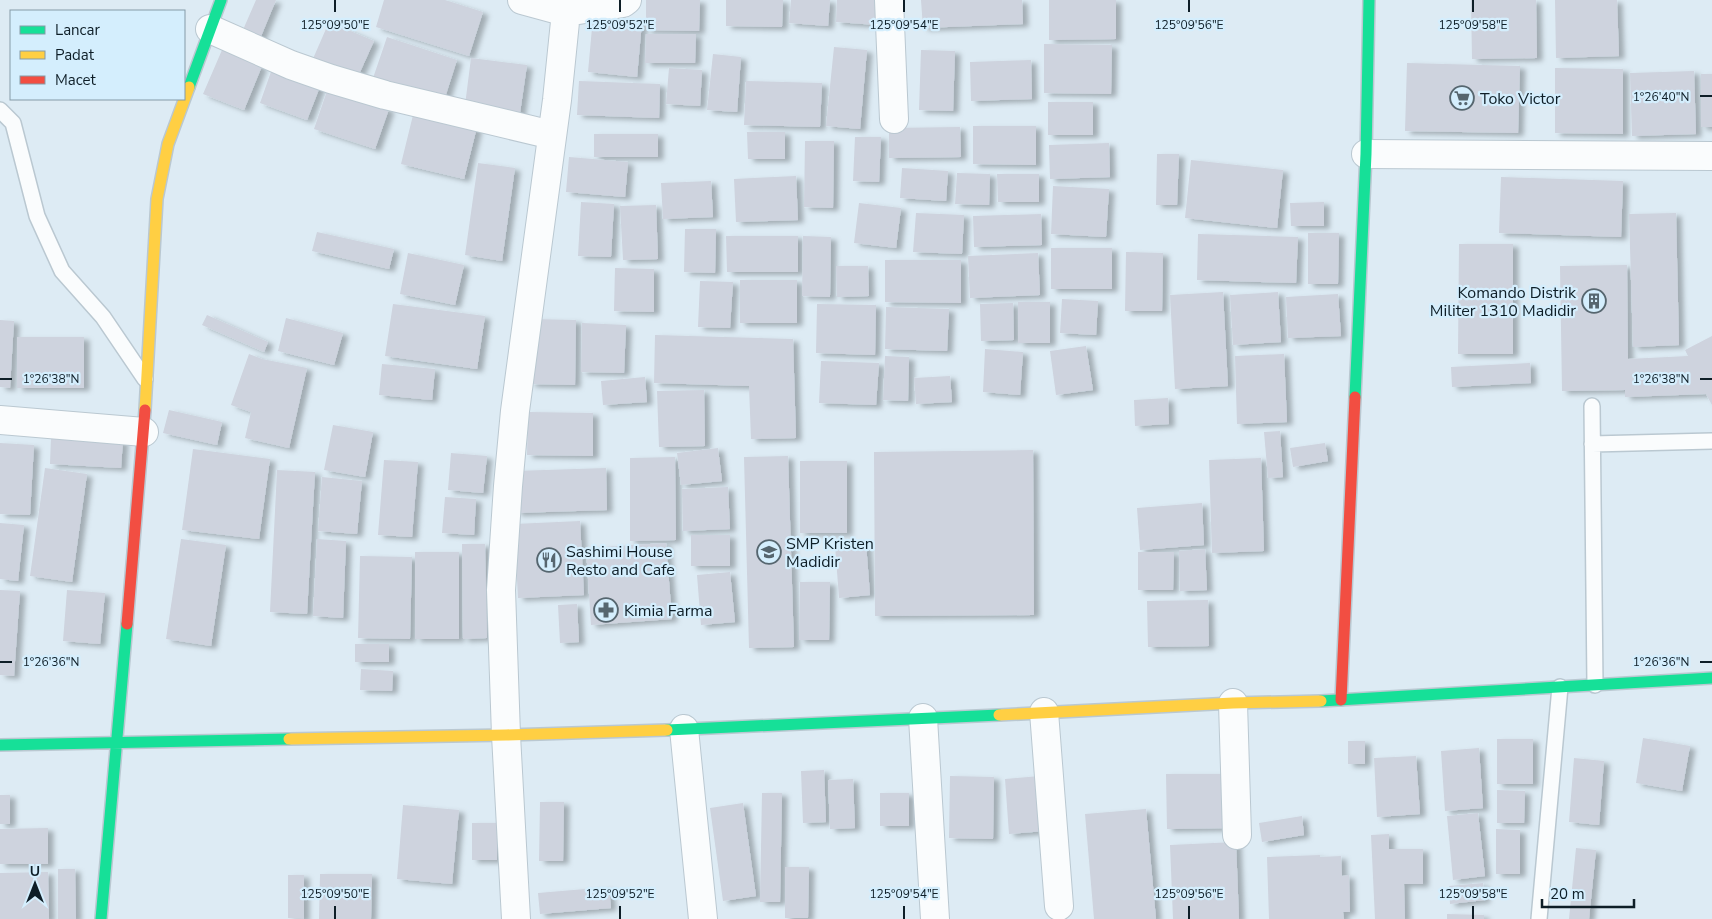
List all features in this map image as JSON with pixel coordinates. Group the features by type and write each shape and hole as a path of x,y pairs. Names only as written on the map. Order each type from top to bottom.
{"main road":[{"path":"185,97 221,0"},
{"path":"1340,700 1366,154 1369,0"},
{"path":"101,919 115,742 144,432 159,190 168,144 184,100"},
{"path":"0,745 506,735 684,729 1233,703 1340,700 1712,678"}],"street":[{"path":"522,0 566,12 623,3 627,0"},
{"path":"889,0 894,120"},
{"path":"516,919 506,735 501,590 515,410 552,135 566,12"},
{"path":"210,29 290,65 332,79 552,135"},
{"path":"1366,154 1712,156"},
{"path":"0,420 144,432"},
{"path":"1233,703 1237,835"},
{"path":"1044,712 1059,906"},
{"path":"923,718 935,919"},
{"path":"684,729 703,919"}],"lane":[{"path":"0,110 13,123 38,216 62,271 103,317 146,380"},
{"path":"1592,406 1595,685"},
{"path":"1592,444 1712,441"},
{"path":"1539,919 1560,687"}],"building":[{"path":"256,0 276,0 257,46 239,39"},
{"path":"384,0 445,0 483,12 469,56 376,27"},
{"path":"646,0 700,0 699,31 646,30"},
{"path":"726,0 783,0 782,27 726,26"},
{"path":"791,0 830,0 828,26 789,23"},
{"path":"837,0 879,0 877,25 836,22"},
{"path":"921,0 1022,0 1023,24 923,28"},
{"path":"1049,0 1116,0 1116,39 1049,40"},
{"path":"1471,0 1536,0 1537,58 1472,59"},
{"path":"1555,0 1617,0 1619,56 1556,58"},
{"path":"593,17 642,22 637,77 588,72"},
{"path":"329,22 374,41 356,81 312,61"},
{"path":"646,34 696,34 695,63 645,63"},
{"path":"387,37 457,60 442,107 371,84"},
{"path":"1044,44 1112,45 1111,94 1044,93"},
{"path":"834,47 867,50 860,129 826,126"},
{"path":"222,50 262,66 244,110 203,94"},
{"path":"921,50 955,51 953,111 919,110"},
{"path":"713,54 741,57 737,112 707,110"},
{"path":"471,58 527,65 519,120 464,113"},
{"path":"1031,60 1032,99 971,101 970,62"},
{"name":"Toko Victor","path":"1407,63 1520,66 1518,133 1405,131"},
{"path":"273,66 321,84 307,120 260,103"},
{"path":"669,68 702,70 700,106 666,104"},
{"path":"1555,68 1623,69 1623,134 1555,133"},
{"path":"1694,71 1696,134 1632,136 1630,73"},
{"path":"1701,74 1712,74 1712,127 1701,127"},
{"path":"579,81 660,84 659,118 577,115"},
{"path":"746,81 822,83 820,127 744,125"},
{"path":"328,88 389,109 375,149 314,129"},
{"path":"1048,102 1093,102 1093,135 1048,135"},
{"path":"414,111 477,127 464,179 401,164"},
{"path":"973,126 1036,126 1036,165 973,164"},
{"path":"960,127 961,157 889,158 889,128"},
{"path":"747,132 785,132 785,159 748,159"},
{"path":"594,134 658,134 658,157 594,157"},
{"path":"855,137 881,137 879,182 853,181"},
{"path":"805,141 834,141 833,208 804,207"},
{"path":"1109,143 1110,177 1050,179 1049,145"},
{"path":"1157,154 1179,154 1177,205 1156,205"},
{"path":"569,157 628,162 625,197 566,192"},
{"path":"1191,160 1283,170 1277,228 1185,218"},
{"path":"478,163 515,168 502,261 465,255"},
{"path":"902,168 948,171 946,201 900,198"},
{"path":"957,173 990,174 989,205 955,204"},
{"path":"997,174 1039,174 1039,202 998,202"},
{"path":"796,176 798,220 736,222 734,179"},
{"path":"1501,177 1623,181 1621,237 1499,233"},
{"path":"711,181 713,217 663,219 661,183"},
{"path":"1053,186 1109,189 1106,237 1051,234"},
{"path":"581,202 614,204 611,257 578,256"},
{"path":"1324,202 1324,226 1291,226 1290,203"},
{"path":"859,203 901,208 896,248 854,243"},
{"path":"656,205 658,259 623,260 620,206"},
{"path":"916,213 964,215 962,254 913,252"},
{"path":"1676,213 1679,345 1633,347 1629,214"},
{"path":"1041,214 1042,245 974,247 973,216"},
{"path":"685,229 716,229 715,273 684,272"},
{"path":"317,232 394,249 389,269 312,251"},
{"path":"1308,233 1339,233 1338,284 1308,284"},
{"path":"1198,234 1298,237 1296,283 1197,280"},
{"path":"726,236 798,236 798,272 727,272"},
{"path":"803,236 831,237 830,297 802,296"},
{"path":"1459,244 1513,244 1513,354 1458,354"},
{"path":"1051,248 1112,248 1112,289 1051,289"},
{"path":"1126,252 1163,253 1162,311 1125,311"},
{"path":"408,253 464,265 455,305 400,294"},
{"path":"1038,253 1040,295 970,298 968,256"},
{"path":"885,260 961,260 961,303 885,302"},
{"name":"Komando Distrik Militer 1310 Madidir","path":"1627,265 1628,359 1688,356 1685,350 1712,336 1712,405 1706,394 1625,397 1625,390 1562,391 1560,266"},
{"path":"836,266 868,266 869,296 837,297"},
{"path":"615,268 654,269 654,312 614,311"},
{"path":"740,280 797,280 797,323 740,323"},
{"path":"700,281 733,282 730,328 698,327"},
{"path":"1223,292 1228,386 1175,389 1170,295"},
{"path":"1278,292 1281,342 1233,345 1230,295"},
{"path":"1338,294 1341,336 1288,338 1286,297"},
{"path":"1062,299 1098,301 1096,335 1060,333"},
{"path":"1018,302 1050,302 1050,343 1018,343"},
{"path":"1013,303 1014,340 981,341 980,304"},
{"path":"393,304 485,316 477,369 385,356"},
{"path":"817,304 876,305 875,355 816,353"},
{"path":"886,307 949,309 947,351 885,349"},
{"path":"207,315 268,342 264,352 202,325"},
{"path":"286,318 343,333 334,365 278,351"},
{"path":"531,319 576,320 575,385 530,384"},
{"path":"0,320 14,321 10,388 0,387"},
{"path":"582,323 626,325 624,373 581,372"},
{"path":"655,335 793,339 796,438 751,439 749,386 654,383"},
{"path":"17,337 84,337 84,388 17,388"},
{"path":"1086,346 1093,390 1056,395 1050,351"},
{"path":"985,349 1023,352 1020,395 983,392"},
{"path":"249,354 262,359 307,368 289,448 245,438 251,412 231,405"},
{"path":"1284,354 1287,422 1237,424 1235,356"},
{"path":"885,356 909,357 908,401 883,400"},
{"path":"821,361 879,363 876,405 819,403"},
{"path":"1530,363 1531,383 1452,387 1451,367"},
{"path":"382,364 435,369 432,400 379,395"},
{"path":"950,376 952,402 916,404 914,378"},
{"path":"645,377 647,402 603,405 601,381"},
{"path":"704,390 705,446 659,447 657,391"},
{"path":"1168,398 1169,424 1135,426 1134,400"},
{"path":"169,410 222,422 217,445 163,433"},
{"path":"528,412 593,413 593,456 527,455"},
{"path":"333,425 373,432 365,477 324,470"},
{"path":"1280,431 1283,477 1268,478 1264,432"},
{"path":"51,437 123,440 121,468 50,464"},
{"path":"0,443 34,445 30,515 0,514"},
{"path":"1325,443 1328,461 1293,467 1290,448"},
{"path":"718,448 722,481 681,485 677,453"},
{"path":"193,449 270,459 259,539 182,530"},
{"path":"1033,450 1034,615 875,616 874,452"},
{"path":"451,453 487,456 483,493 448,490"},
{"name":"SMP Kristen Madidir","path":"788,456 794,647 749,648 744,457"},
{"path":"675,457 676,540 630,541 630,458"},
{"path":"1261,458 1264,551 1212,553 1209,460"},
{"path":"384,460 418,462 412,537 378,535"},
{"path":"800,461 847,461 847,533 800,533"},
{"path":"45,468 87,474 72,582 30,576"},
{"path":"606,468 607,510 516,513 515,471"},
{"path":"277,470 315,472 307,614 270,612"},
{"path":"322,477 362,481 357,534 318,531"},
{"path":"728,487 730,529 683,531 682,489"},
{"path":"445,497 476,499 474,535 442,533"},
{"path":"1202,503 1204,545 1140,550 1137,508"},
{"name":"Sashimi House Resto and Cafe","path":"580,521 584,595 518,598 514,524"},
{"path":"0,523 24,525 18,581 0,579"},
{"path":"691,535 730,535 730,566 691,566"},
{"path":"181,539 226,545 211,646 166,639"},
{"path":"317,539 346,541 343,618 313,616"},
{"path":"666,543 672,619 591,625 586,548"},
{"path":"866,543 870,595 839,598 835,545"},
{"path":"462,544 485,544 487,638 463,639"},
{"path":"1205,549 1207,590 1180,591 1179,551"},
{"path":"415,552 459,552 459,639 415,639"},
{"path":"1138,552 1174,552 1173,590 1138,590"},
{"path":"360,556 412,557 410,639 358,638"},
{"path":"730,572 735,622 701,625 697,575"},
{"path":"800,582 830,582 829,640 799,640"},
{"path":"0,590 20,591 14,676 0,675"},
{"path":"67,590 105,593 100,644 63,641"},
{"path":"1208,600 1209,646 1148,647 1147,601"},
{"path":"577,604 579,642 560,643 558,605"},
{"path":"355,644 389,644 389,662 355,662"},
{"path":"361,669 393,671 392,691 360,690"},
{"path":"1643,738 1690,746 1682,791 1636,783"},
{"path":"1497,739 1533,739 1533,784 1497,784"},
{"path":"1348,741 1365,741 1365,764 1348,764"},
{"path":"1479,748 1483,808 1445,811 1441,751"},
{"path":"1416,756 1420,814 1377,817 1374,758"},
{"path":"1574,758 1604,761 1599,825 1569,822"},
{"path":"824,770 826,822 803,823 801,771"},
{"path":"1166,774 1231,774 1231,828 1167,829"},
{"path":"950,776 994,777 993,839 949,838"},
{"path":"1040,776 1045,831 1009,834 1005,779"},
{"path":"853,779 855,828 830,829 828,780"},
{"path":"1497,790 1525,791 1524,823 1497,823"},
{"path":"762,793 782,793 780,902 760,902"},
{"path":"880,793 909,793 909,826 880,826"},
{"path":"0,795 10,795 10,824 0,824"},
{"path":"540,802 564,802 563,861 539,861"},
{"path":"743,803 756,896 723,901 710,808"},
{"path":"403,805 459,810 452,884 397,879"},
{"path":"1146,809 1156,919 1094,919 1085,814"},
{"path":"1478,813 1485,876 1453,880 1447,816"},
{"path":"1302,816 1304,835 1262,842 1259,823"},
{"path":"472,823 497,823 497,860 472,860"},
{"path":"48,828 48,864 0,864 0,829"},
{"path":"1496,829 1520,830 1520,874 1496,874"},
{"path":"1389,834 1389,849 1423,849 1423,884 1404,884 1405,919 1375,919 1371,835"},
{"path":"1236,842 1239,919 1173,919 1170,845"},
{"path":"1576,848 1596,850 1589,919 1569,919"},
{"path":"1320,855 1320,857 1341,856 1342,876 1349,875 1350,912 1343,912 1344,919 1269,919 1267,857"},
{"path":"785,867 809,867 808,918 785,918"},
{"path":"58,869 75,869 76,919 58,919"},
{"path":"48,872 49,919 0,919 0,873"},
{"path":"320,874 372,874 371,919 319,919"},
{"path":"288,875 304,875 304,919 288,918"},
{"path":"1483,883 1485,900 1450,904 1449,886"},
{"path":"609,887 611,908 540,914 538,893"},
{"path":"1447,914 1484,915 1484,919 1447,919"}],"traffic: fast":[{"path":"189,87 221,0"},
{"path":"1355,397 1366,154 1369,0"},
{"path":"101,919 127,624"},
{"path":"1321,701 1712,678"},
{"path":"667,730 999,715"},
{"path":"0,745 289,739"}],"traffic: slow":[{"path":"185,98 189,87"},
{"path":"145,410 157,199 168,144 184,100"},
{"path":"999,715 1233,703 1321,701"},
{"path":"289,739 667,730"}],"traffic: jam":[{"path":"1341,700 1355,397"},
{"path":"127,624 145,410"}],"place":[{"name":"Toko Victor","path":"1462,98"},
{"name":"Komando Distrik Militer 1310 Madidir","path":"1594,301"},
{"name":"SMP Kristen Madidir","path":"769,552"},
{"name":"Sashimi House Resto and Cafe","path":"549,560"},
{"name":"Kimia Farma","path":"606,610"}]}
